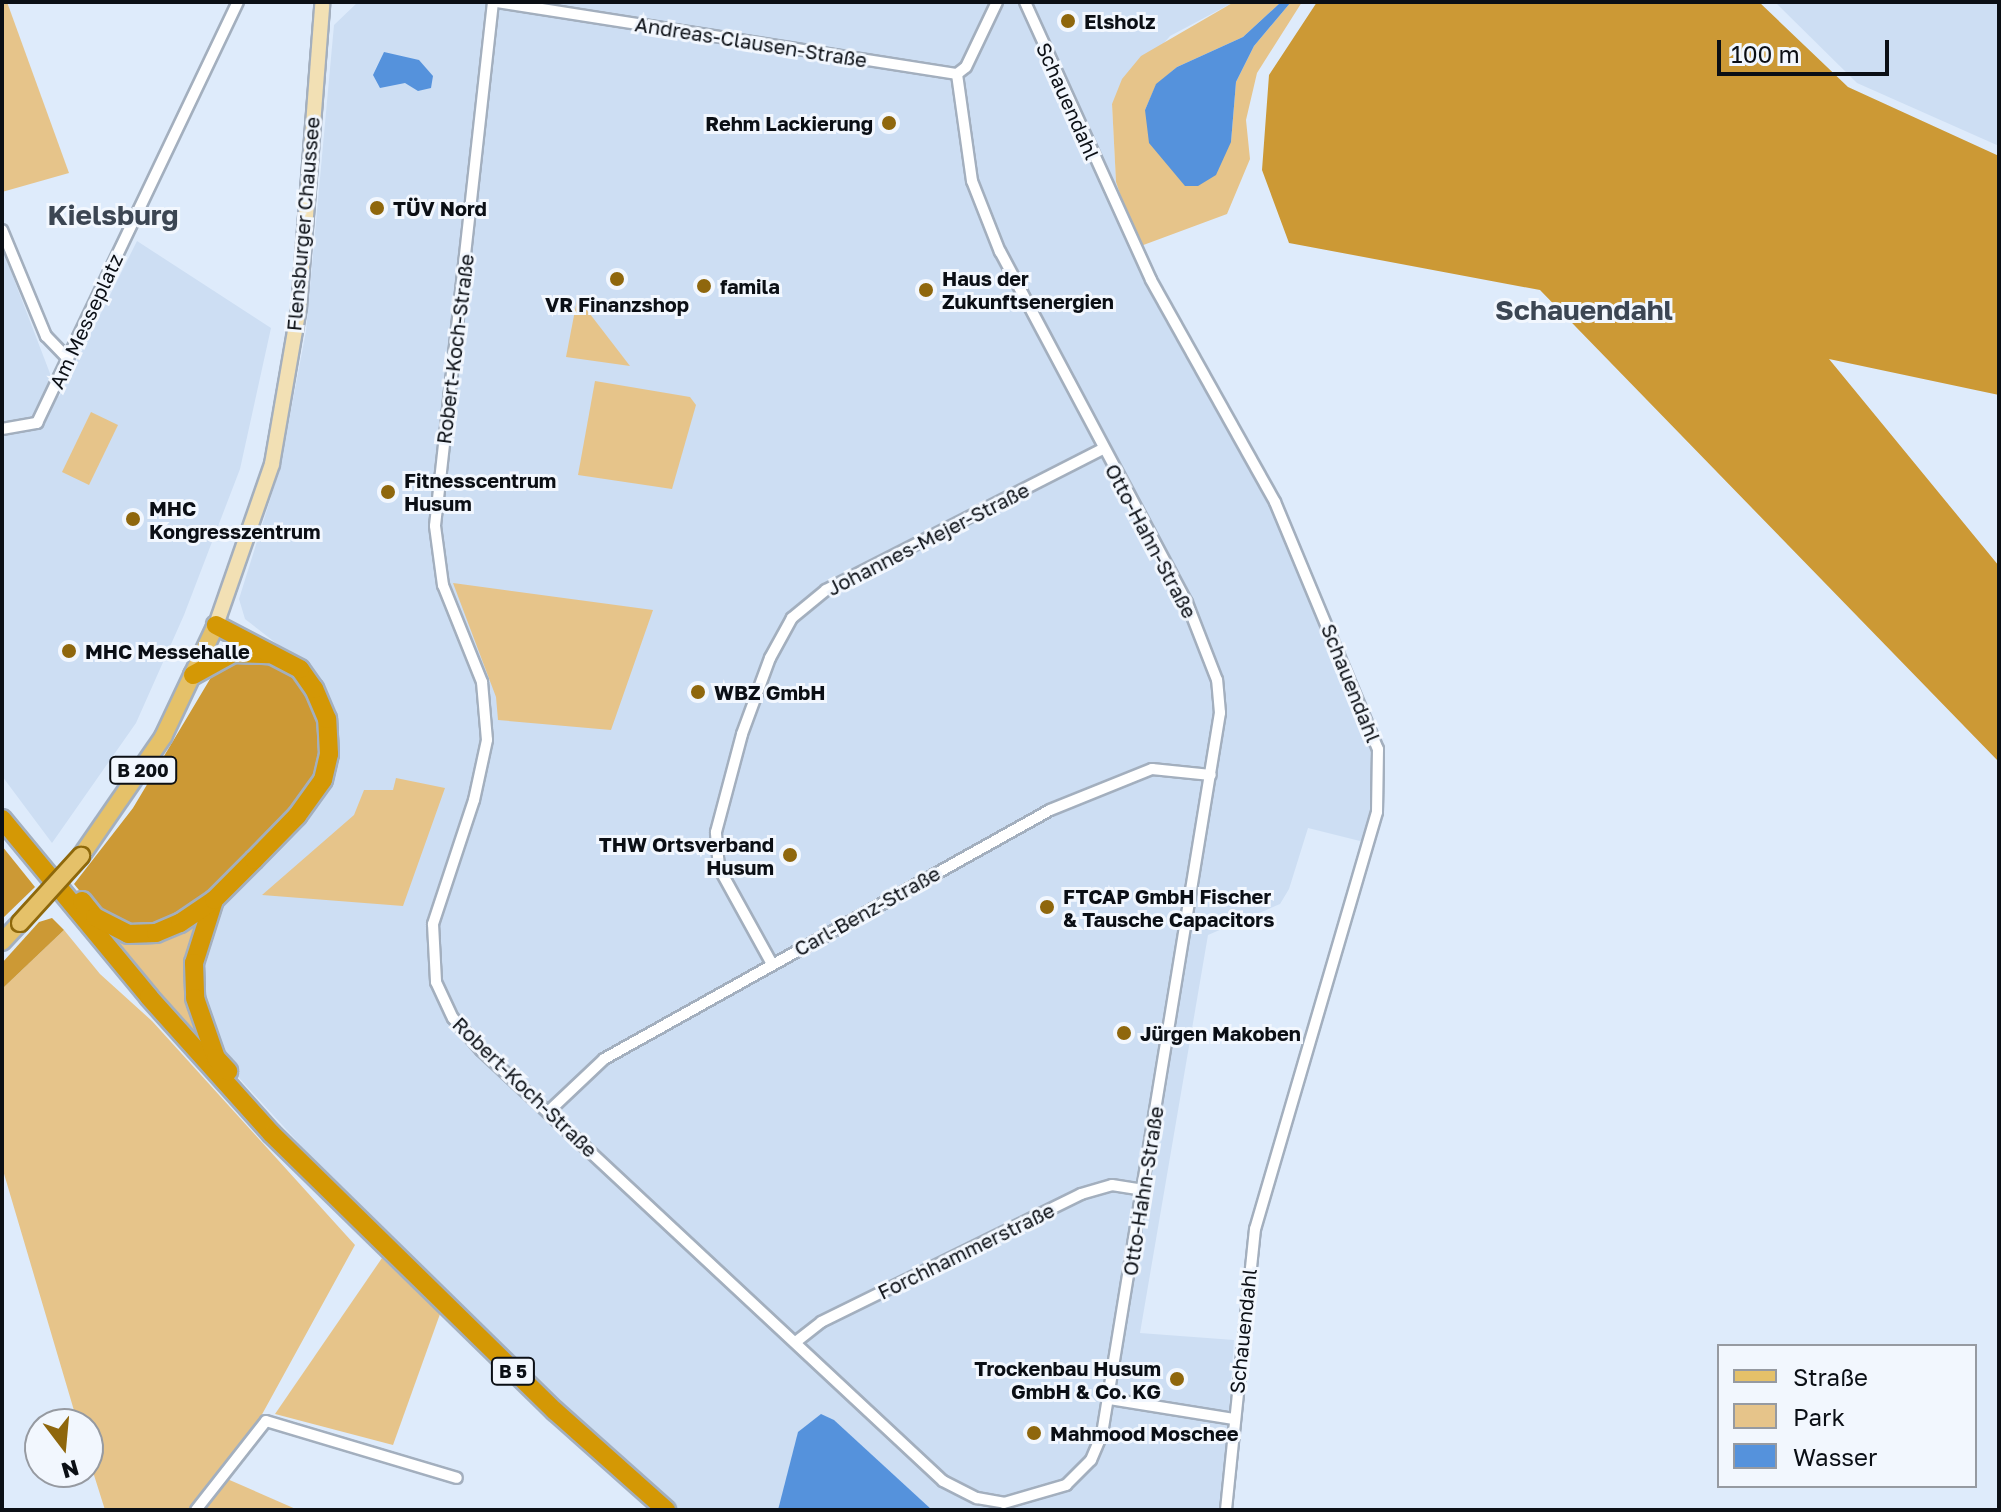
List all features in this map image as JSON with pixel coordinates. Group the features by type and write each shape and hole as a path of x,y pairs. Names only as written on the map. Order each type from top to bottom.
{"highway":[{"path":"29,856 47,863 95,917 128,934 156,933 214,900 297,816 323,780 329,754 327,719 300,669 216,625"},
{"path":"193,675 233,653 276,654"},
{"name":"B 5","path":"2,819 29,856 272,1134 555,1411 666,1510"},
{"path":"2,834 31,869 43,872"},
{"path":"214,900 194,963 195,998 216,1058 270,1117 272,1134"}],"main road":[{"name":"Flensburger Chaussee","path":"216,625 272,464 299,307 322,3"},
{"name":"B 200","path":"2,942 81,856 131,789 193,675 216,625"}],"street":[{"name":"Am Messeplatz","path":"2,429 37,423 238,2"},
{"name":"Andreas-Clausen-Straße","path":"495,2 957,74"},
{"name":"Robert-Koch-Straße","path":"495,2 435,526 443,585 482,682 487,740 474,800 435,915 430,949 436,982 453,1018 548,1112 797,1341 943,1481 977,1498 1004,1503 1066,1485 1091,1460 1110,1399"},
{"path":"957,74 966,67 997,2"},
{"name":"Schauendahl","path":"1025,2 1151,280 1275,502 1378,749 1377,812 1255,1229 1226,1510"},
{"name":"Otto-Hahn-Straße","path":"957,74 975,190 1000,252 1187,603 1217,680 1220,713 1211,775 1110,1399"},
{"path":"2,230 46,336 68,359"},
{"name":"Johannes-Mejer-Straße","path":"772,964 719,868 716,832 742,734 770,658 792,618 826,590 1103,449"},
{"name":"Carl-Benz-Straße","path":"548,1112 604,1059 1086,793 1152,769 1211,775"},
{"name":"Forchhammerstraße","path":"797,1341 821,1322 1081,1194 1112,1185 1144,1190"},
{"path":"1110,1399 1233,1419"},
{"path":"196,1510 266,1421 457,1478"}],"shaded area":[{"path":"358,2 1234,2 1170,36 1112,104 1116,182 1154,279 1260,464 1257,477 1374,751 1374,811 1364,842 1308,828 1289,889 1280,904 1208,935 1140,1333 1234,1340 1222,1510 673,1510 380,1232 219,1056 206,1025 197,963 304,665 245,619 239,599 280,468 306,331 334,25"},
{"path":"1317,2 1759,2 1848,87 1999,156 1999,395 1829,359 1999,566 1999,762 1540,290 1289,243 1262,170 1269,75"},
{"path":"1775,2 1999,2 1999,146 1857,83"},
{"path":"137,241 271,328 240,469 184,615 136,723 52,843 2,776 2,248 59,397"},
{"path":"237,658 265,658 296,673 322,720 317,778 293,811 211,894 155,929 129,929 97,912 74,884 133,808 216,669"},
{"path":"2,846 35,887 2,919"},
{"path":"52,918 64,930 2,989 2,963 39,922"}],"green space":[{"path":"2,2 7,2 69,173 2,192"},
{"path":"1234,2 1281,2 1243,37 1177,67 1156,85 1145,110 1231,142 1236,82 1254,46 1291,2 1302,2 1257,73 1246,120 1250,159 1227,214 1138,247 1116,182 1112,104 1122,79 1141,56"},
{"path":"577,300 580,301 630,366 566,357"},
{"path":"595,381 690,397 696,405 672,489 578,475"},
{"path":"91,412 118,425 89,485 62,472"},
{"path":"453,583 653,610 611,730 498,720 496,697"},
{"path":"396,778 445,788 403,906 262,895 354,815 364,790 393,790"},
{"path":"209,908 191,963 212,1059 92,920"},
{"path":"64,930 100,974 152,1021 355,1245 254,1429 190,1510 105,1510 98,1488 104,1488 104,1408 73,1408 2,1167 2,989"},
{"path":"382,1258 440,1314 393,1445 275,1414"},
{"path":"225,1478 298,1510 200,1510"}],"water":[{"path":"1281,2 1291,2 1254,46 1236,82 1231,142 1216,175 1198,186 1185,186 1149,143 1145,110 1156,84 1177,67 1243,37"},
{"path":"384,52 419,60 433,76 431,88 418,91 405,83 380,88 373,75"},
{"path":"821,1414 834,1420 932,1510 778,1510 798,1432"}],"place":[{"name":"Elsholz","path":"1068,21"},
{"name":"Rehm Lackierung","path":"889,123"},
{"name":"TÜV Nord","path":"377,208"},
{"name":"VR Finanzshop","path":"617,279"},
{"name":"famila","path":"704,286"},
{"name":"Haus der Zukunftsenergien","path":"926,290"},
{"name":"Fitnesscentrum Husum","path":"388,492"},
{"name":"MHC Kongresszentrum","path":"133,519"},
{"name":"MHC Messehalle","path":"69,651"},
{"name":"WBZ GmbH","path":"698,692"},
{"name":"THW Ortsverband Husum","path":"790,855"},
{"name":"FTCAP GmbH Fischer & Tausche Capacitors","path":"1047,907"},
{"name":"Jürgen Makoben","path":"1124,1033"},
{"name":"Trockenbau Husum GmbH & Co. KG","path":"1177,1379"},
{"name":"Mahmood Moschee","path":"1034,1433"}],"district":[{"name":"Kielsburg","path":"113,215"},
{"name":"Schauendahl","path":"1584,310"}]}
